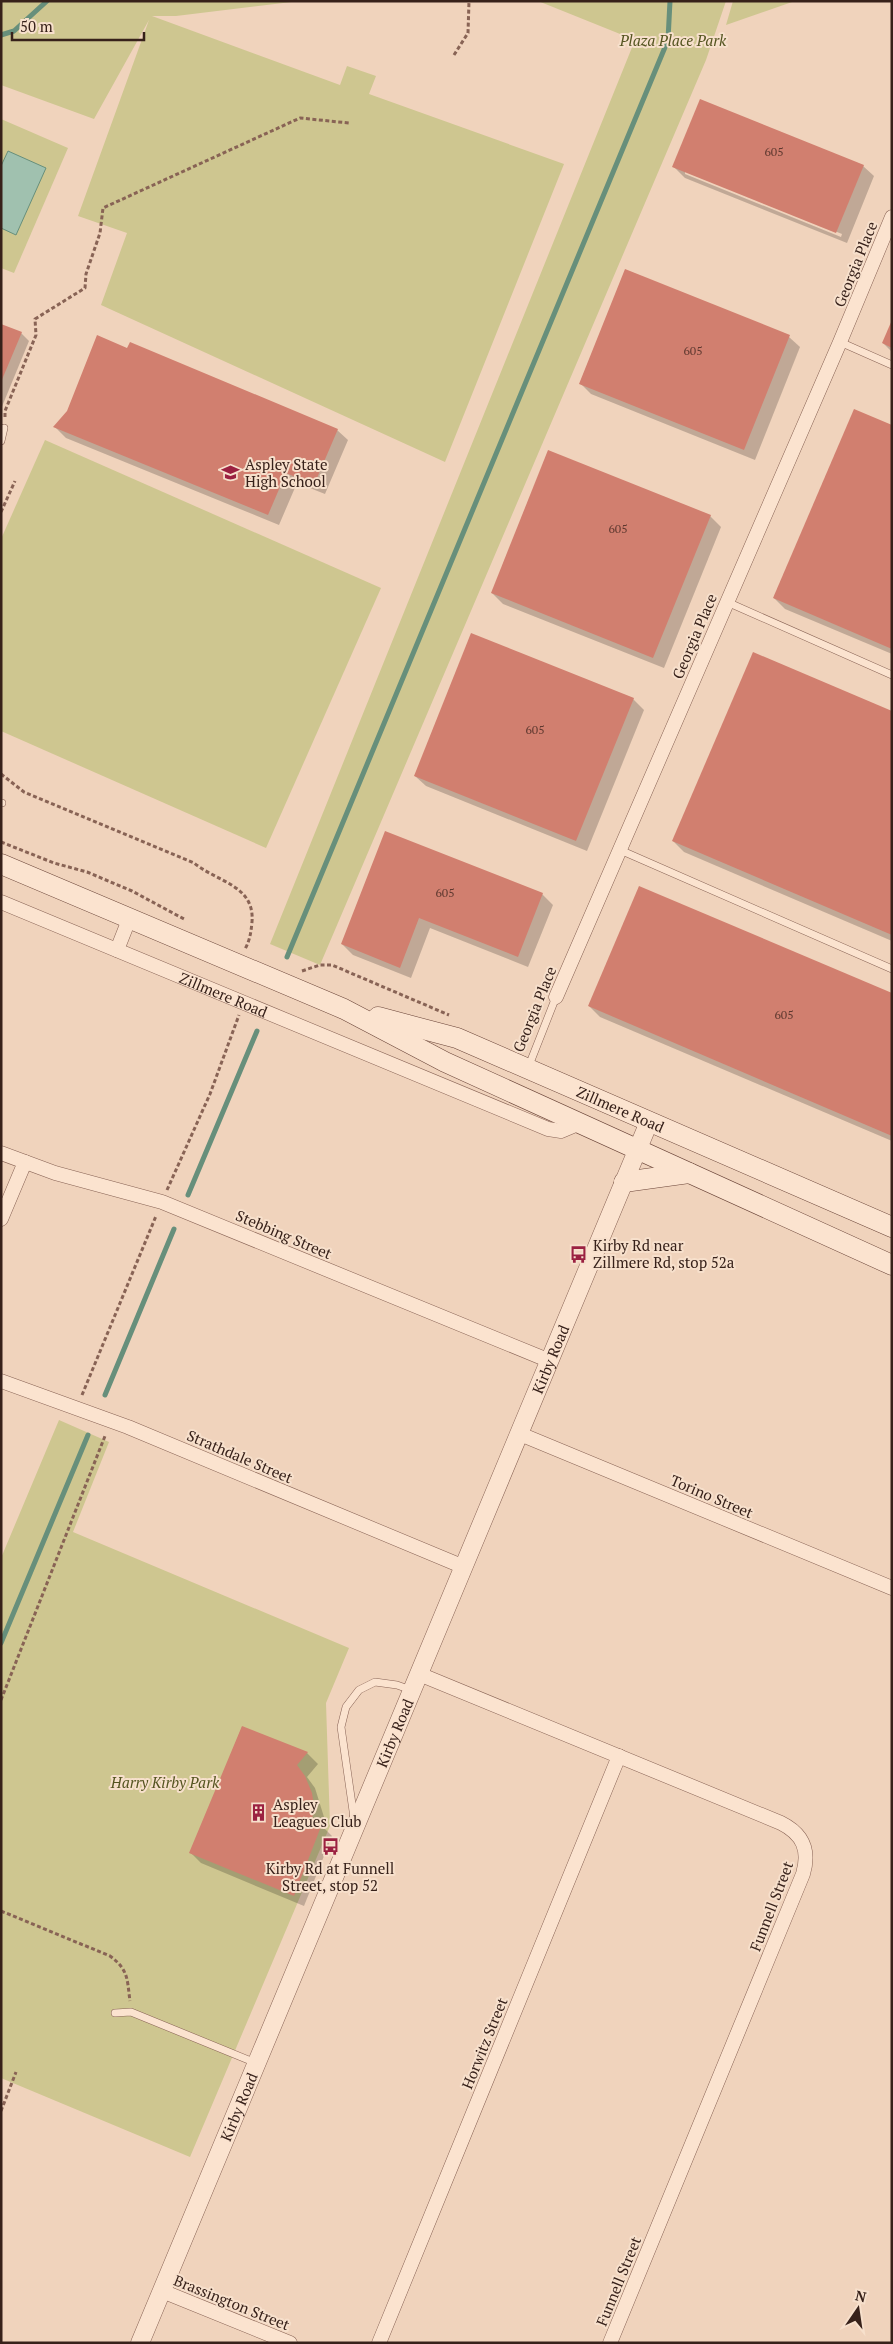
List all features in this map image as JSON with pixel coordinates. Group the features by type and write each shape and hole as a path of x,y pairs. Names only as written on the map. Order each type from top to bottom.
{"main road":[{"name":"Zillmere Road","path":"1,864 344,1009 445,1062 637,1151 892,1265"},
{"name":"Zillmere Road","path":"344,1009 457,1038 892,1227"},
{"path":"624,1182 689,1173"}],"street":[{"name":"Georgia Place","path":"556,997 840,342 892,217"},
{"name":"Zillmere Road","path":"1,902 548,1129 561,1130 580,1123"},
{"path":"117,950 130,917"},
{"name":"Kirby Road","path":"140,2343 649,1122"},
{"name":"Stebbing Street","path":"1,1153 68,1178 162,1202 550,1361"},
{"path":"1,1219 25,1162"},
{"name":"Strathdale Street","path":"1,1381 77,1408 464,1567"},
{"name":"Torino Street","path":"520,1434 892,1588"},
{"name":"Funnell Street","path":"416,1682 619,1756 791,1828 803,1842 807,1857 803,1874 610,2343"},
{"name":"Horwitz Street","path":"379,2343 619,1756"},
{"name":"Brassington Street","path":"162,2291 290,2343"}],"lane":[{"path":"840,342 892,365"},
{"path":"1,441 4,428"},
{"path":"726,602 892,675"},
{"path":"619,849 892,969"},
{"name":"Georgia Place","path":"528,1068 556,997"},
{"path":"356,1826 341,1727 346,1707 359,1690 375,1682 397,1685 416,1682"},
{"path":"115,2013 131,2012 257,2063"}],"path":[{"path":"454,55 468,33 469,1"},
{"path":"4,428 5,410 36,335 35,319 85,288 86,274 100,233 103,208 300,118 350,123"},
{"path":"1,512 15,480"},
{"path":"1,774 24,792 194,862 206,873 225,881 243,893 250,902 252,910 249,942 245,949"},
{"path":"77,1408 162,1202 200,1119 241,1011"},
{"path":"1,1700 106,1436 97,1432"},
{"path":"1,1912 110,1956 121,1964 126,1973 131,2012"},
{"path":"1,2111 16,2072"}],"green space":[{"path":"1,1 300,1 176,16 152,16 340,85 347,66 376,76 369,94 564,164 445,462 101,305 127,233 78,216 149,20 94,119 1,85"},
{"name":"Plaza Place Park","path":"538,1 726,1 706,60 320,965 270,944 635,40"},
{"path":"733,1 795,1 726,25"},
{"path":"1,119 68,148 14,273 1,268"},
{"path":"45,440 381,588 266,848 1,731 1,539"},
{"name":"Harry Kirby Park","path":"59,1420 109,1442 73,1532 349,1648 326,1703 330,1826 190,2157 1,2078 1,1558"}],"shaded area":[{"path":"8,151 46,168 16,235 1,228 1,166"}],"building":[{"path":"700,99 864,165 836,233 672,167"},
{"path":"625,269 790,335 744,450 579,384"},
{"path":"892,320 892,348 882,343"},
{"path":"1,324 22,332 1,382"},
{"path":"97,335 127,348 130,342 338,429 314,485 286,473 268,515 53,427 67,411"},
{"path":"854,409 892,425 892,649 773,598"},
{"path":"548,450 711,515 653,658 491,593"},
{"path":"471,633 634,698 576,841 414,776"},
{"path":"753,652 892,711 892,935 672,841"},
{"path":"385,831 543,893 518,957 419,918 400,968 341,944"},
{"path":"639,886 892,993 892,1136 588,1006"},
{"name":"Aspley Leagues Club","path":"242,1726 308,1752 297,1765 305,1776 312,1793 314,1806 312,1820 322,1824 294,1896 189,1853"}],"waterway":[{"path":"1,35 14,31 47,1"},
{"path":"287,957 668,40 670,1"},
{"path":"188,1195 257,1031"},
{"path":"105,1395 174,1229"},
{"path":"1,1643 88,1435"}],"place":[{"name":"Aspley State High School","path":"231,473"},
{"name":"Kirby Rd near Zillmere Rd, stop 52a","path":"579,1254"},
{"name":"Aspley Leagues Club","path":"259,1813"},
{"name":"Kirby Rd at Funnell Street, stop 52","path":"330,1847"}]}
